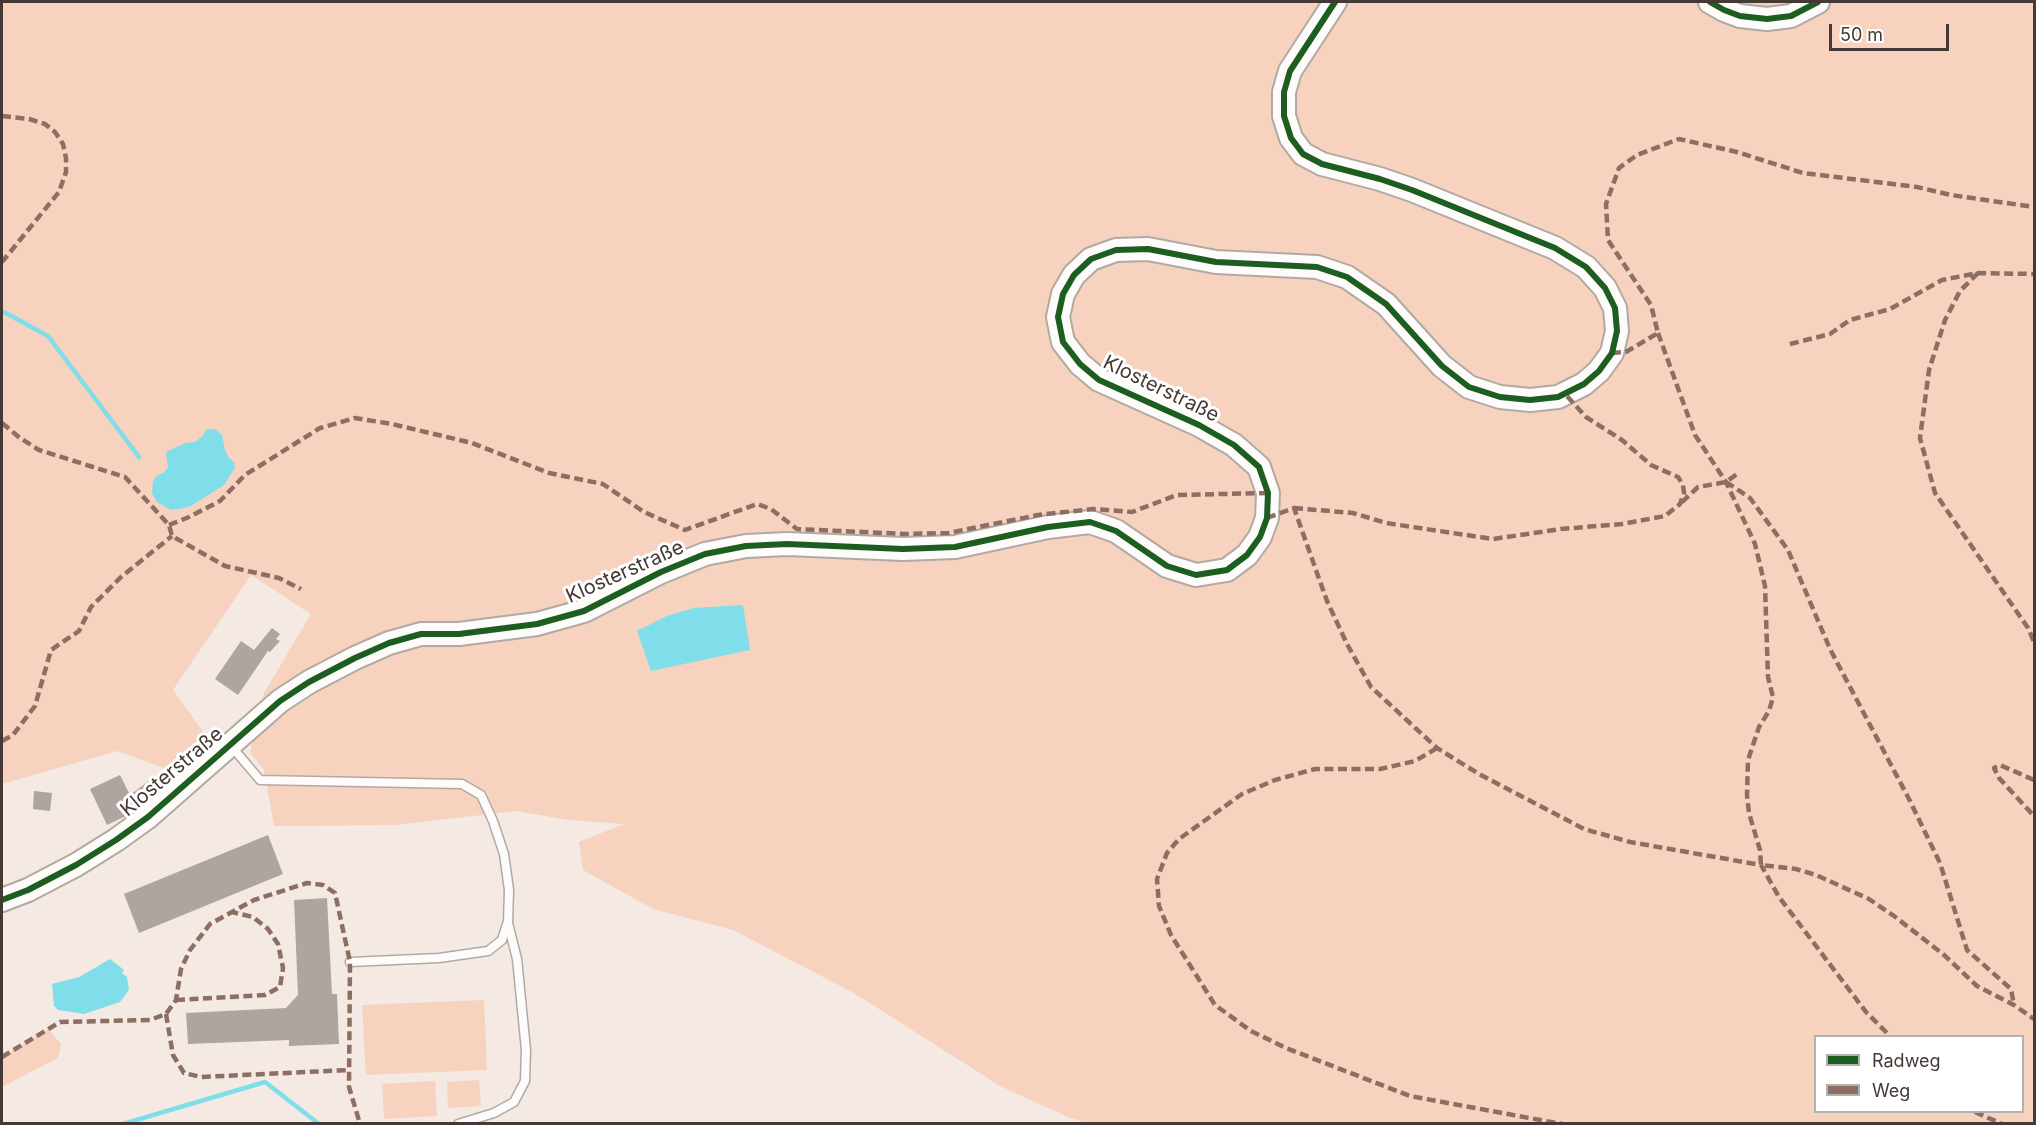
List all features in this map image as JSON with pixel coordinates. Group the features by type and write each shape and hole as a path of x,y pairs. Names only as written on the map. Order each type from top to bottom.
{"main road":[{"name":"Klosterstraße","path":"2,900 76,865 116,840 148,817 280,701 309,682 389,643 421,634 459,634 537,624 584,611 670,568 705,554 746,546 787,544 903,549 955,547 1048,527 1090,522 1116,531 1167,566 1196,575 1227,570 1248,555 1260,537 1267,518 1268,493 1259,467 1234,445 1199,425 1098,380 1080,364 1064,342 1058,316 1063,294 1074,275 1091,259 1116,250 1148,249 1216,262 1246,265 1317,267 1347,277 1386,304 1442,366 1469,387 1500,397 1530,400 1558,397 1584,384 1599,371 1612,353 1617,331 1615,308 1605,288 1586,267 1555,248 1412,190 1322,164 1303,154 1291,138 1284,116 1284,92 1290,71 1335,2"},
{"path":"1710,2 1740,16 1767,19 1791,16 1818,2"}],"lane":[{"path":"230,745 260,780 462,784 481,795 494,821 504,854 509,890 508,923 517,959 526,1050 525,1081 514,1102 494,1113 458,1124"},
{"path":"350,962 439,958 488,951 502,940 508,923"}],"shaded area":[{"path":"2,2 2034,2 2034,1123 1090,1124 1068,1117 1000,1086 854,993 733,930 653,909 583,870 579,842 624,824 569,820 516,811 395,825 274,826 264,770 250,752 264,693 311,614 251,575 173,690 209,740 173,771 117,751 2,784"},
{"path":"484,1000 487,1070 366,1075 362,1005"},
{"path":"48,1029 61,1044 58,1058 2,1087 2,1057"},
{"path":"479,1080 481,1106 448,1108 447,1082"},
{"path":"435,1081 437,1116 384,1119 382,1084"}],"water":[{"path":"215,429 222,435 225,450 234,462 235,468 224,485 189,507 171,510 157,502 152,493 153,482 156,476 168,468 166,452 185,443 195,442 203,436 206,430"},
{"path":"743,605 750,650 651,671 637,631 667,616 694,608"},
{"path":"110,959 124,970 122,973 127,977 129,990 120,1002 84,1014 58,1010 54,1006 52,984 79,977"}],"building":[{"path":"272,628 280,634 276,639 280,641 270,652 268,651 238,695 215,679 241,641 254,650"},
{"path":"120,775 130,795 150,780 158,791 135,806 136,809 128,815 107,825 90,789"},
{"path":"34,791 52,793 50,811 33,809"},
{"path":"268,835 283,874 139,933 124,894"},
{"path":"327,898 332,994 337,994 339,1044 289,1046 289,1040 188,1044 186,1013 286,1008 298,995 294,900"}],"waterway":[{"path":"2,311 48,336 139,457"},
{"path":"123,1124 265,1082 319,1124"}],"marked path":[{"path":"2,116 29,119 45,124 55,132 63,144 66,158 66,172 59,192 2,262"},
{"path":"1612,353 1626,352 1658,333 1651,305 1608,240 1606,204 1619,168 1637,155 1679,139 1737,152 1803,173 1917,187 1951,195 2034,207"},
{"path":"1978,273 1960,291 1945,320 1929,370 1920,438 1935,493 2028,628 2034,642"},
{"path":"1790,344 1830,334 1850,320 1890,309 1942,280 1978,273 2034,274"},
{"path":"1658,333 1695,435 1726,482 1755,544 1765,586 1768,677 1773,697 1769,711 1759,727 1748,760 1747,795 1749,813 1760,850 1761,865 1796,869 1816,875 1869,899 1943,954 1977,986 2014,1005 2034,1019"},
{"path":"1294,508 1353,513 1386,523 1493,539 1561,529 1622,524 1665,516 1680,504 1684,493 1683,485 1678,477 1651,465 1622,440 1586,417 1565,394"},
{"path":"169,525 220,501 245,475 320,428 355,418 392,424 472,443 549,473 603,484 644,512 685,530 757,504 771,509 797,529 906,534 948,533 1038,515 1093,509 1132,512 1177,495 1268,493"},
{"path":"2,423 39,450 125,477 169,525 172,536 225,566 279,578 301,589"},
{"path":"1682,502 1698,487 1726,482 1737,474"},
{"path":"1726,482 1750,498 1788,550 1830,649 1940,863 1967,950 2011,989 2014,1005"},
{"path":"1267,518 1294,508 1327,601 1371,687 1437,748 1479,774 1584,829 1630,842 1761,865 1779,897 1866,1012 1889,1035"},
{"path":"2,741 13,735 35,706 51,650 79,631 91,607 121,577 172,536"},
{"path":"1437,748 1415,761 1380,769 1315,769 1275,780 1242,794 1179,839 1167,853 1157,879 1159,906 1171,935 1215,1005 1251,1031 1286,1048 1410,1096 1562,1124"},
{"path":"2034,780 2000,765 1994,768 1999,778 2034,816"},
{"path":"2,1057 60,1022 150,1020 166,1014 176,1000 181,969 190,950 210,924 254,900 307,883 323,885 335,893 350,962 349,1087 360,1124"},
{"path":"176,1000 265,995 280,987 283,968 278,944 268,929 253,917 232,912"},
{"path":"166,1014 173,1055 184,1073 201,1077 349,1070"},
{"path":"1977,1113 2002,1124"}],"cycle path":[{"path":"2,900 28,890 76,865 116,840 148,817 280,701 309,682 355,658 389,643 421,634 459,634 537,624 584,611 661,572 705,554 746,546 787,544 903,549 955,547 1048,527 1090,522 1116,531 1167,566 1196,575 1227,570 1247,555 1260,537 1267,518 1268,493 1259,467 1234,445 1199,425 1099,380 1080,364 1063,342 1058,317 1063,294 1074,275 1091,259 1116,250 1148,249 1216,262 1317,267 1347,277 1386,304 1442,366 1469,387 1500,397 1530,400 1558,397 1584,384 1599,371 1612,353 1617,331 1615,308 1605,288 1586,267 1555,248 1412,190 1322,164 1303,154 1291,138 1284,116 1284,92 1290,71 1335,2"},
{"path":"1710,2 1740,16 1767,19 1791,16 1818,2"}]}
